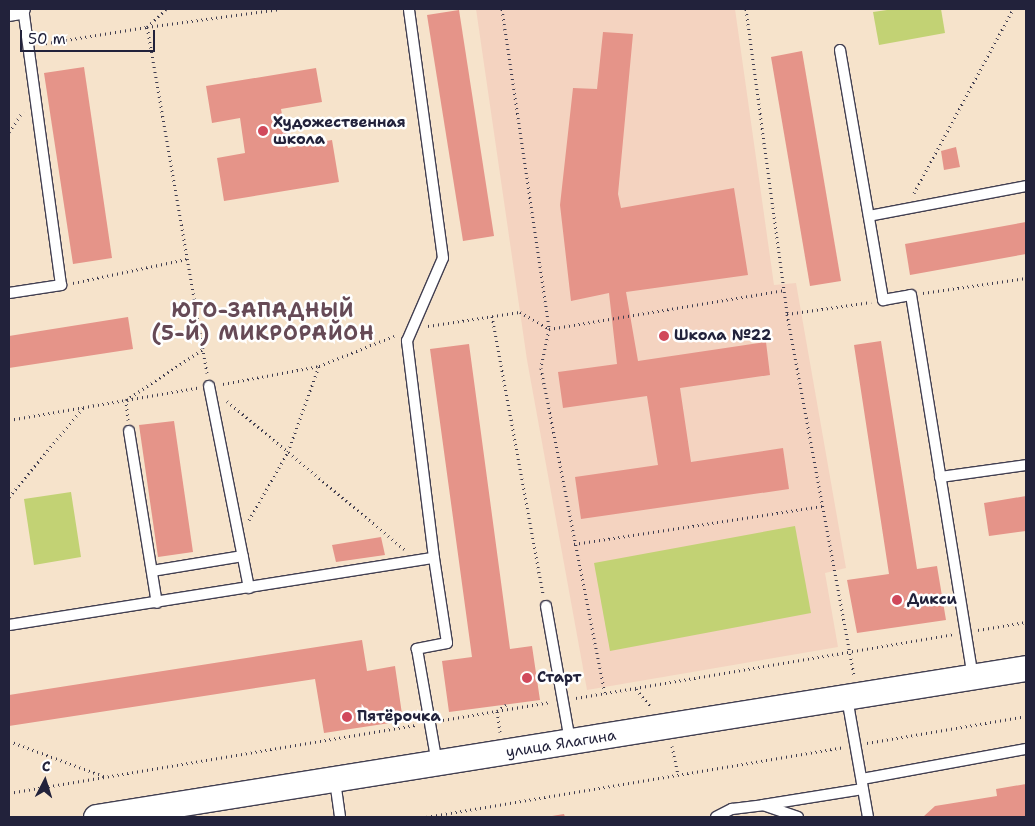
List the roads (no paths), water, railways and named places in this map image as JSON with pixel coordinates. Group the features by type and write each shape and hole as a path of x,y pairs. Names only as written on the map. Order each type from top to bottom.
{"street":[{"path":"9,11 22,9"},
{"name":"улица Ялагина","path":"96,817 437,765 1026,668"}],"lane":[{"path":"9,293 61,285 22,9"},
{"path":"409,9 442,258 407,341 434,558 447,643 417,649 437,765"},
{"path":"840,50 882,300 911,295 973,677"},
{"path":"869,216 1026,186"},
{"path":"209,386 249,588"},
{"path":"130,431 157,603"},
{"path":"940,477 1026,465"},
{"path":"152,570 243,556"},
{"path":"9,625 434,558"},
{"path":"546,606 570,742"},
{"path":"852,697 855,745 868,817"},
{"path":"716,817 732,809 764,805 1026,749"},
{"path":"335,781 340,817"},
{"path":"764,805 798,817"}],"place":[{"name":"Художественная школа","path":"263,131"},
{"name":"Школа №22","path":"664,336"},
{"name":"Дикси","path":"897,600"},
{"name":"Старт","path":"527,678"},
{"name":"Пятёрочка","path":"347,717"}],"district":[{"name":"ЮГО-ЗАПАДНЫЙ (5-Й) МИКРОРАЙОН","path":"263,322"}]}
